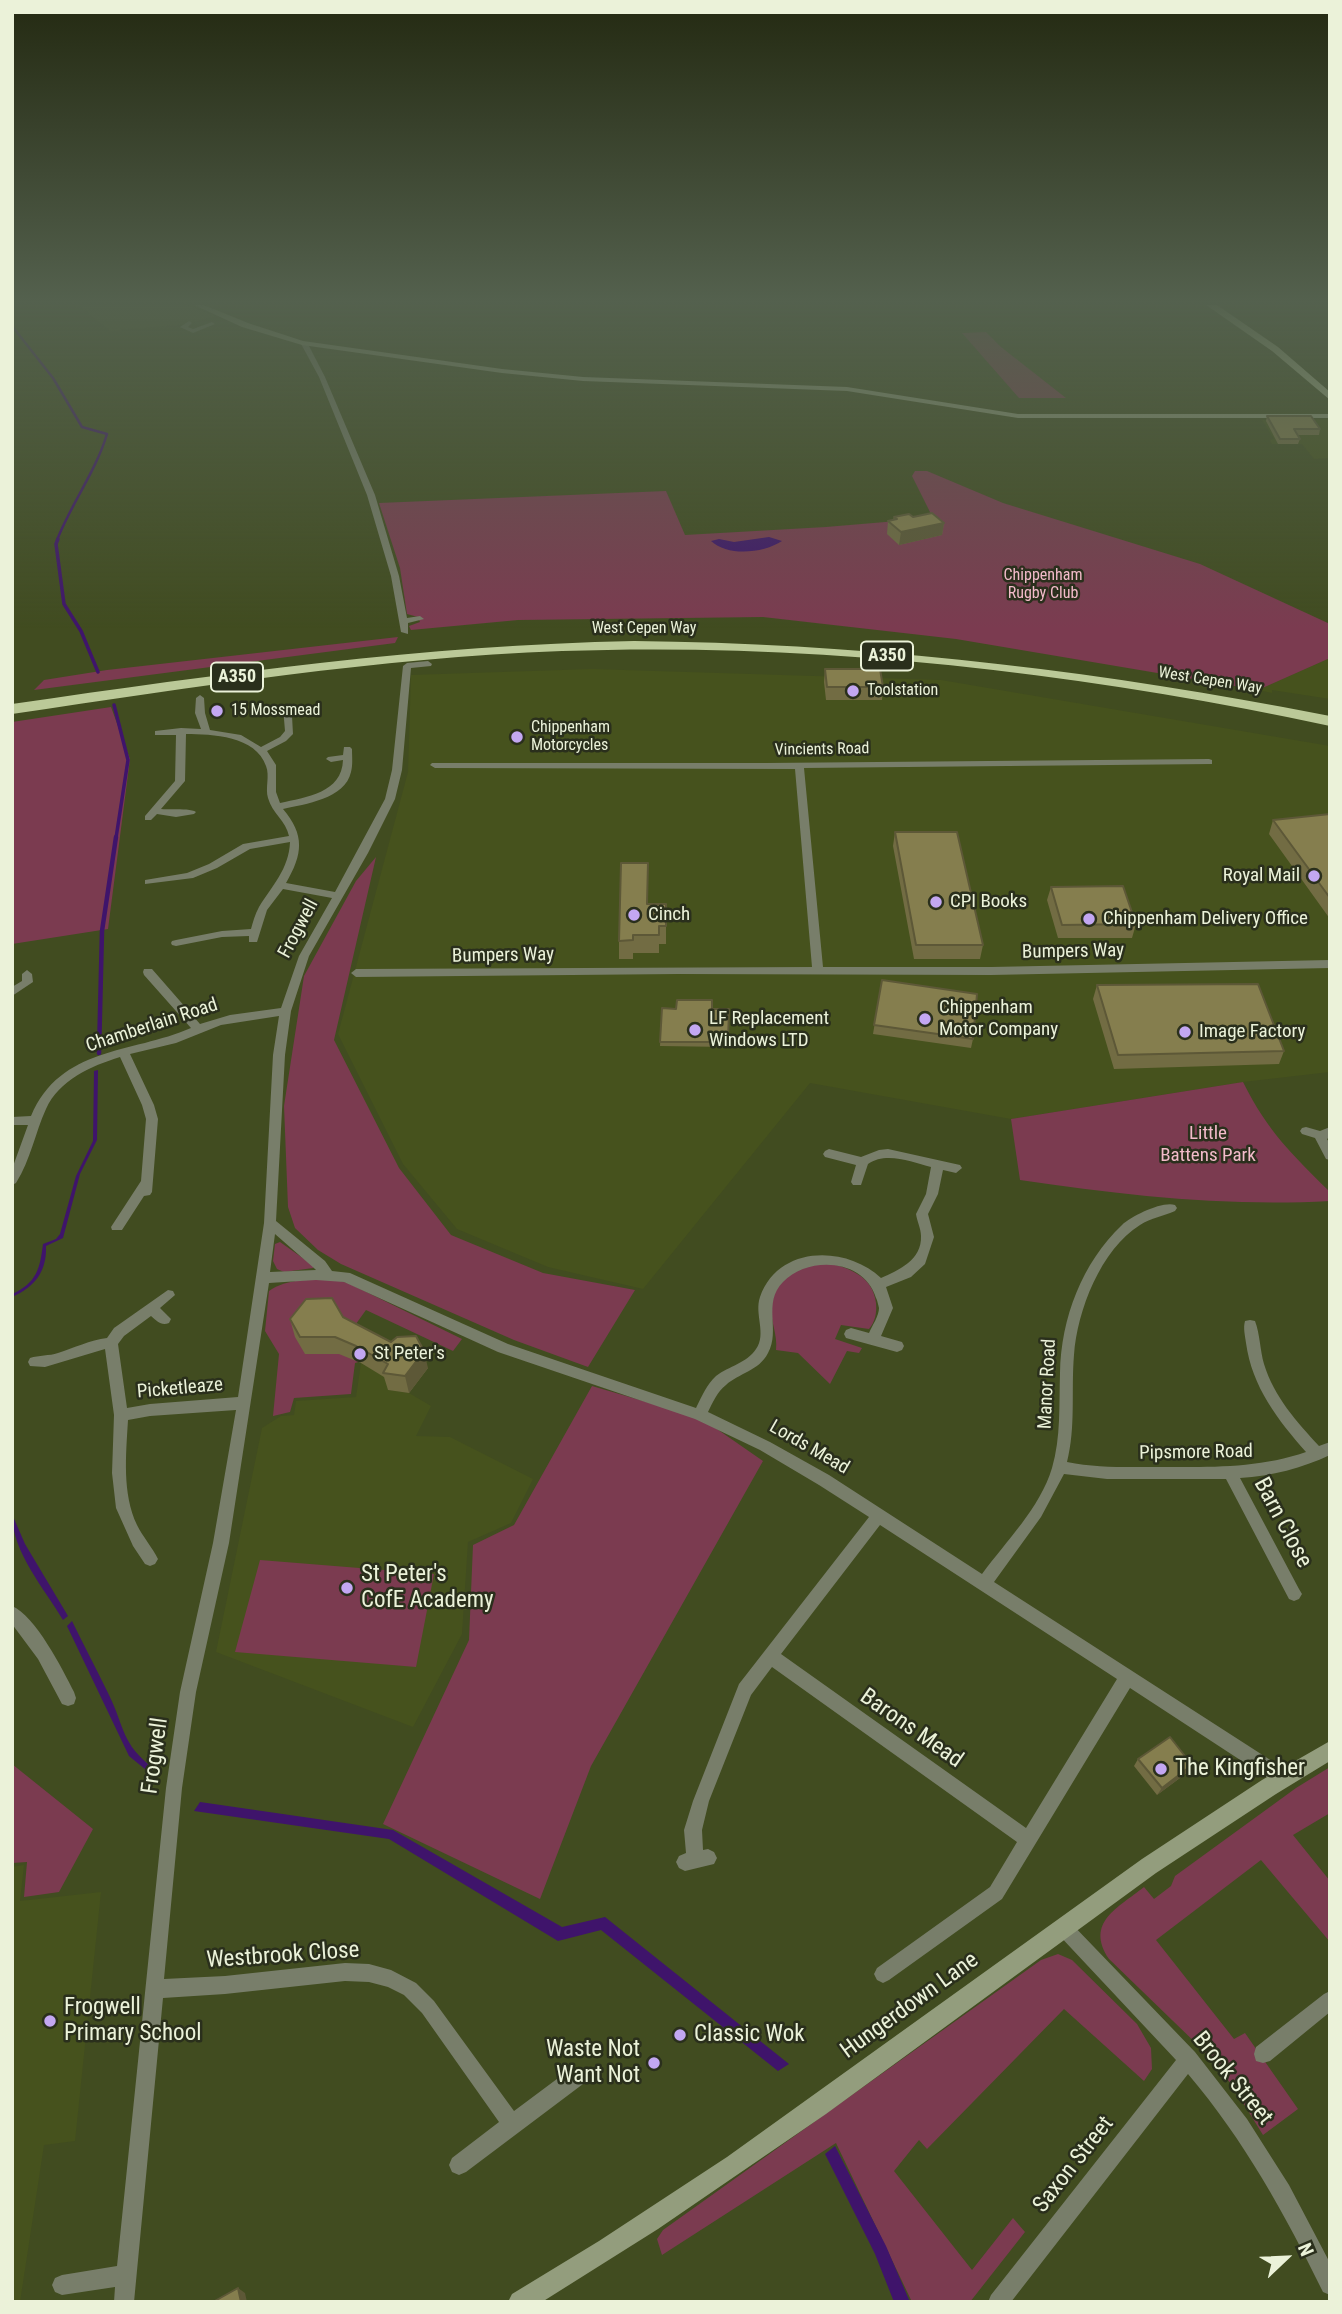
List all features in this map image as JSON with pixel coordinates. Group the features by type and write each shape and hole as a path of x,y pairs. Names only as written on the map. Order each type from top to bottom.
{"highway":[{"name":"West Cepen Way","path":"12,709 263,673 390,658 528,649 659,646 797,649 939,661 1080,678 1275,709 1330,721"},
{"name":"West Cepen Way","path":"1275,709 1330,712"}],"street":[{"path":"337,413 372,495 395,576 405,632"},
{"path":"1000,413 1018,416 1330,416"},
{"path":"402,621 420,620"},
{"name":"Frogwell","path":"124,2302 180,1742 198,1640 221,1542 270,1223 279,1055 285,1012 301,964 378,825 395,783 400,666 428,664"},
{"path":"201,698 200,713 206,731"},
{"path":"260,751 289,734 291,726 286,711 305,711"},
{"path":"158,733 206,731 232,737 260,751 272,768 271,790 294,838 291,862 280,885 265,905 254,936 188,936 176,943"},
{"path":"181,732 180,781 152,814 191,812"},
{"path":"277,807 336,787 347,772 347,753 331,759"},
{"name":"Vincients Road","path":"435,765 799,766 1209,762"},
{"path":"799,766 818,970"},
{"path":"149,882 204,871 250,845 294,838"},
{"path":"280,885 338,896"},
{"name":"Bumpers Way","path":"356,974 1014,971 1330,964"},
{"path":"148,971 198,1029"},
{"path":"12,992 31,979"},
{"name":"Chamberlain Road","path":"12,1180 27,1154 47,1097 62,1081 95,1062 123,1052 169,1041 246,1015 285,1012"},
{"path":"117,1227 146,1187 152,1119 123,1052"},
{"path":"12,1121 37,1120"},
{"path":"1306,1131 1325,1133 1322,1145 1330,1156"},
{"path":"857,1182 863,1162 870,1156 881,1153 956,1168"},
{"path":"829,1154 863,1162"},
{"path":"879,1284 906,1273 920,1259 928,1237 922,1214 932,1194 938,1164"},
{"name":"Manor Road","path":"983,1584 1048,1493 1059,1467 1065,1425 1068,1344 1088,1282 1129,1227 1171,1208"},
{"path":"270,1223 320,1265 328,1275"},
{"path":"700,1415 717,1384 752,1362 764,1350 767,1341 766,1298 774,1283 788,1269 810,1260 833,1259 863,1269 879,1284 887,1308 873,1340"},
{"name":"Lords Mead","path":"262,1278 328,1275 350,1280 503,1348 700,1415 765,1446 879,1515 1283,1778"},
{"path":"35,1362 48,1361 90,1346 111,1343 119,1332 168,1295"},
{"path":"151,1308 164,1319"},
{"path":"1250,1325 1254,1360 1264,1387 1324,1451"},
{"path":"850,1334 897,1346"},
{"name":"Picketleaze","path":"111,1343 121,1415 121,1503 131,1532 150,1559"},
{"name":"Picketleaze","path":"121,1415 150,1410 244,1403"},
{"name":"Pipsmore Road","path":"1059,1467 1102,1473 1230,1473 1282,1468 1324,1451"},
{"name":"Barn Close","path":"1230,1473 1294,1594"},
{"path":"696,1860 693,1830 701,1801 745,1690 879,1515"},
{"path":"12,1613 30,1632 49,1660 68,1698"},
{"name":"Barons Mead","path":"770,1656 1027,1839"},
{"path":"883,1974 992,1897 1127,1678"},
{"name":"Hungerdown Lane","path":"520,2302 577,2268 799,2119 1174,1849 1330,1750"},
{"name":"Brook Street","path":"1063,1927 1188,2059 1223,2102 1274,2175 1330,2285"},
{"name":"Westbrook Close","path":"155,1989 225,1985 345,1972 369,1973 391,1979 410,1989 428,2007 512,2124"},
{"path":"1263,2054 1330,2000"},
{"name":"Saxon Street","path":"998,2302 1188,2059"},
{"path":"459,2165 576,2077"},
{"path":"62,2285 126,2275"}],"shaded area":[{"path":"1330,419 1330,458 1314,459 1302,444 1272,444 1270,440 1274,439 1262,420"},
{"path":"769,537 782,541 746,552 727,549 711,541 719,539 734,542"},
{"path":"1330,658 1330,699 1258,690"},
{"path":"592,669 941,680 1330,746 1330,1072 1243,1082 1011,1119 810,1083 643,1289 548,1267 457,1229 403,1164 338,1034 408,772 411,675"},
{"path":"98,1070 97,1140 80,1174 63,1238 46,1246 44,1263 38,1277 12,1297 12,1294 27,1285 36,1274 43,1244 56,1239 60,1234 76,1176 93,1141 94,1071"},
{"name":"St Peter's CofE Academy","path":"361,1363 392,1381 388,1390 409,1393 431,1406 416,1436 450,1437 533,1479 511,1523 468,1542 462,1634 413,1727 216,1652 262,1428 281,1416 294,1415 296,1401 356,1397"},
{"path":"12,1514 25,1544 68,1616 63,1620 23,1556 13,1528"},
{"path":"72,1621 109,1695 129,1743 153,1768 151,1774 129,1756 67,1626"},
{"path":"200,1802 393,1830 562,1927 605,1917 789,2064 778,2071 601,1930 558,1941 389,1839 194,1811"},
{"name":"Frogwell Primary School","path":"24,1865 20,1901 101,1892 75,2141 44,2145 20,2302 12,2302 12,1867"},
{"path":"835,2146 886,2246 910,2302 894,2302 875,2254 825,2154"}],"green space":[{"name":"Chippenham Rugby Club","path":"915,471 927,471 1003,503 1200,564 1330,624 1330,658 1258,690 956,639 763,617 518,620 411,630 409,626 420,622 418,617 407,614 400,568 379,503 666,491 685,535 826,527 933,518 912,476"},
{"path":"398,637 395,643 34,690 44,680 107,670"},
{"path":"111,707 130,759 108,929 12,944 12,722"},
{"path":"376,857 334,1040 399,1168 451,1235 543,1273 635,1290 588,1367 514,1340 341,1264 318,1250 295,1228 288,1207 284,1106 304,976 356,881"},
{"name":"Little Battens Park","path":"1243,1082 1271,1128 1330,1192 1330,1201 1213,1201 1020,1180 1011,1119"},
{"path":"280,1242 314,1266 313,1268 284,1272 277,1269 273,1261 275,1244"},
{"path":"823,1262 850,1270 864,1279 874,1293 876,1307 876,1314 869,1329 841,1325 835,1339 862,1348 859,1353 847,1351 830,1384 798,1353 776,1350 771,1311 773,1296 782,1281 797,1270"},
{"path":"333,1279 348,1283 462,1339 453,1351 366,1310 353,1328 389,1353 355,1363 351,1394 294,1398 290,1412 273,1416 279,1354 265,1331 269,1291 292,1282"},
{"path":"592,1386 701,1418 763,1461 591,1766 540,1899 383,1824 469,1640 473,1545 514,1525"},
{"path":"260,1560 434,1574 416,1667 235,1652"},
{"path":"12,1764 93,1829 59,1892 24,1897 27,1862 12,1863"},
{"path":"1330,1767 1330,1813 1293,1835 1330,1881 1330,1942 1261,1860 1156,1940 1234,2039 1245,2033 1298,2109 1263,2135 1232,2085 1204,2051 1109,1959 1101,1935 1103,1925 1115,1909 1144,1887 1154,1899 1171,1886 1175,1876 1296,1788"},
{"path":"1058,1954 1072,1960 1137,2024 1151,2048 1152,2069 1144,2081 1064,2009 927,2149 919,2140 894,2171 972,2270 1013,2218 1025,2232 970,2302 912,2302 836,2143 662,2255 657,2239 663,2230 1041,1960"}],"building":[{"path":"1267,416 1311,416 1320,429 1294,429 1300,439 1280,439"},
{"path":"932,513 944,523 901,532 888,521 909,514 913,517"},
{"path":"825,669 880,669 883,687 827,687"},
{"name":"Royal Mail","path":"1330,814 1330,898 1273,820"},
{"name":"CPI Books","path":"895,832 957,832 983,945 916,945"},
{"name":"Cinch","path":"621,863 648,863 647,904 666,904 666,926 659,926 659,935 633,935 633,940 619,941"},
{"path":"1123,886 1136,924 1062,925 1051,887"},
{"name":"Chippenham Motor Company","path":"882,980 977,994 973,1039 874,1025"},
{"name":"Image Factory","path":"1258,984 1284,1051 1118,1055 1097,985"},
{"name":"LF Replacement Windows LTD","path":"677,1000 712,1000 712,1009 729,1009 728,1042 660,1042 662,1008 676,1009"},
{"path":"332,1298 343,1317 391,1342 397,1337 416,1336 424,1351 405,1376 383,1373 388,1364 335,1337 300,1337 290,1319 306,1299"},
{"name":"The Kingfisher","path":"1170,1737 1192,1765 1162,1788 1138,1759"},
{"path":"238,2288 241,2302 213,2302"}],"waterway":[{"path":"57,540 97,461 107,434 82,427 74,413"},
{"path":"58,539 56,544 64,604 81,631 98,672"},
{"path":"114,705 128,760 116,838"},
{"path":"99,1053 102,931 116,837"}],"place":[{"name":"Toolstation","path":"853,691"},
{"name":"15 Mossmead","path":"217,711"},
{"name":"Chippenham Motorcycles","path":"517,737"},
{"name":"Royal Mail","path":"1314,876"},
{"name":"CPI Books","path":"936,902"},
{"name":"Cinch","path":"634,915"},
{"name":"Chippenham Delivery Office","path":"1089,919"},
{"name":"Chippenham Motor Company","path":"925,1019"},
{"name":"LF Replacement Windows LTD","path":"695,1030"},
{"name":"Image Factory","path":"1185,1032"},
{"name":"St Peter's","path":"360,1354"},
{"name":"St Peter's CofE Academy","path":"347,1588"},
{"name":"The Kingfisher","path":"1161,1769"},
{"name":"Frogwell Primary School","path":"50,2021"},
{"name":"Classic Wok","path":"680,2035"},
{"name":"Waste Not Want Not","path":"654,2063"}]}
